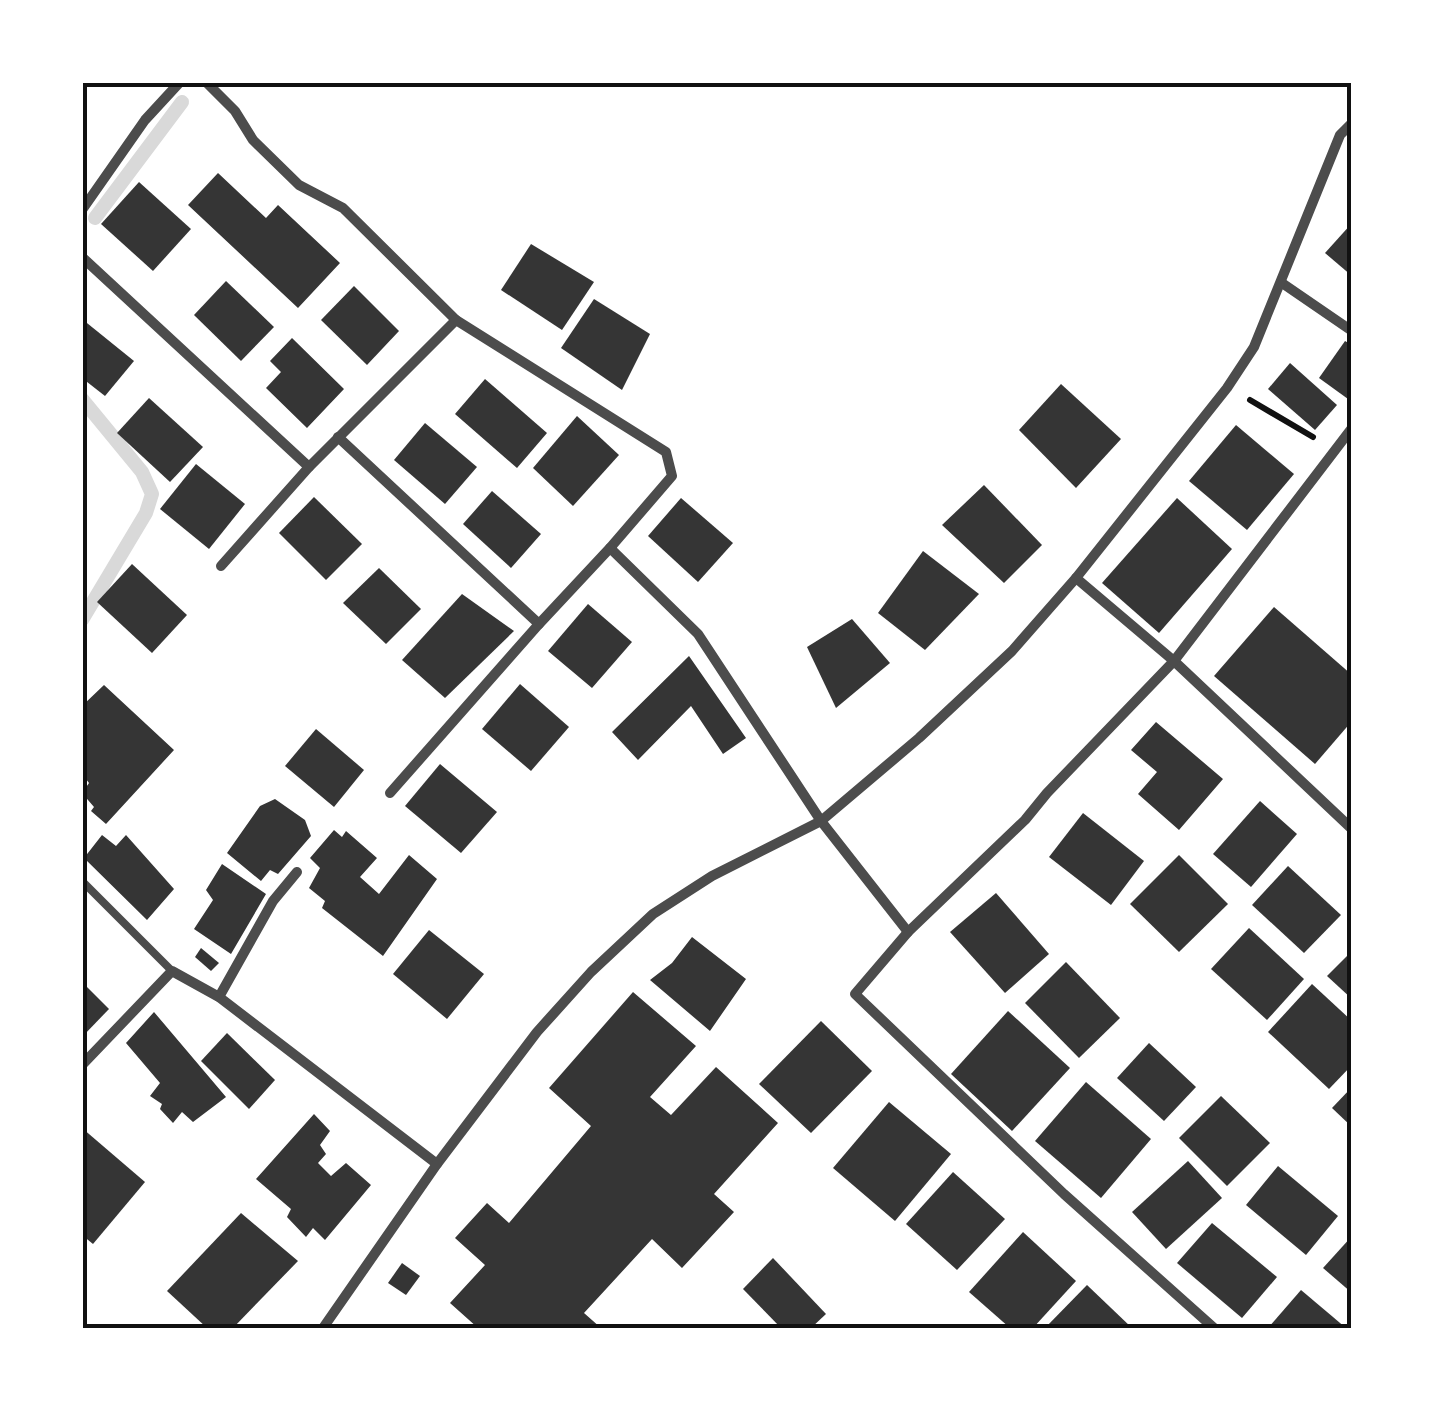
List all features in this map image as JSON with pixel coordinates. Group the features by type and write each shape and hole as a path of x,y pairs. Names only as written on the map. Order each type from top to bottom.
{"street":[{"path":"82,210 145,120 180,82"},
{"path":"206,82 235,111 253,140 299,184 343,208 456,320 666,452 672,476 390,793"},
{"path":"323,1328 437,1164 537,1032 629,936 653,914 712,876 821,820 919,738 1012,651 1076,578 1227,388 1254,347 1340,136 1352,124"},
{"path":"82,257 309,467"},
{"path":"1282,283 1352,331"},
{"path":"222,566 309,467 456,320"},
{"path":"1214,1328 1064,1194 855,994 908,932 1025,820 1046,793 1174,661 1352,428"},
{"path":"338,438 539,624"},
{"path":"610,548 698,634 821,820 908,932"},
{"path":"1076,578 1174,661 1352,829"},
{"path":"218,997 272,901 297,872"},
{"path":"82,1065 172,972 218,997 437,1164"}],"lane":[{"path":"82,881 172,972"}],"path":[{"path":"1227,388 1336,450"}],"building":[{"path":"218,173 266,218 278,205 340,263 298,308 188,205"},
{"path":"139,182 191,229 153,271 101,224"},
{"path":"1352,223 1352,276 1325,253"},
{"path":"531,244 594,282 562,330 501,290"},
{"path":"226,281 274,327 241,361 194,315"},
{"path":"354,286 399,331 367,365 321,320"},
{"path":"594,299 650,334 622,390 561,348"},
{"path":"82,319 134,361 105,396 82,378"},
{"path":"292,338 344,389 307,428 266,388 281,372 270,361"},
{"path":"1345,341 1352,345 1352,395 1348,399 1319,378"},
{"path":"1290,363 1337,405 1315,430 1268,389"},
{"path":"485,379 547,433 517,468 455,414"},
{"path":"1061,384 1121,439 1076,488 1019,430"},
{"path":"149,398 203,447 170,482 117,433"},
{"path":"577,416 619,455 573,506 533,468"},
{"path":"425,423 477,467 445,504 394,460"},
{"path":"1236,425 1294,474 1247,530 1189,481"},
{"path":"196,464 245,504 209,549 160,509"},
{"path":"984,485 1042,545 1004,583 942,525"},
{"path":"492,491 541,534 511,568 463,524"},
{"path":"314,497 362,544 326,580 279,533"},
{"path":"681,498 733,543 698,582 648,536"},
{"path":"1177,498 1232,549 1159,633 1102,583"},
{"path":"923,551 979,594 925,650 878,613"},
{"path":"132,564 187,615 152,653 97,602"},
{"path":"379,568 421,609 386,644 343,603"},
{"path":"462,594 514,631 445,698 402,660"},
{"path":"588,604 632,642 592,688 548,651"},
{"path":"1274,607 1352,675 1352,721 1315,764 1214,676"},
{"path":"852,619 890,663 836,708 807,647"},
{"path":"689,656 746,738 723,754 691,706 638,760 612,732"},
{"path":"520,684 569,727 531,771 482,729"},
{"path":"104,685 174,750 106,824 91,811 94,807 82,793 89,783 82,774 82,706"},
{"path":"1156,722 1223,779 1179,830 1138,794 1157,772 1131,750"},
{"path":"316,729 364,770 334,807 285,766"},
{"path":"440,764 497,812 461,853 405,806"},
{"path":"275,799 305,820 311,836 278,874 270,870 261,881 227,853 260,806"},
{"path":"1260,801 1297,834 1251,887 1213,854"},
{"path":"1083,813 1144,861 1111,905 1049,857"},
{"path":"334,830 342,837 346,831 377,858 360,877 379,894 409,855 437,879 383,956 322,908 325,901 309,888 320,868 310,858"},
{"path":"102,835 116,846 126,835 174,889 147,920 84,858"},
{"path":"1179,855 1228,904 1179,952 1130,904"},
{"path":"222,864 266,894 231,954 194,929 213,900 206,890"},
{"path":"1288,866 1341,915 1304,953 1252,905"},
{"path":"996,893 1049,954 1005,993 950,932"},
{"path":"1249,928 1304,979 1267,1020 1211,969"},
{"path":"429,930 484,974 447,1019 393,974"},
{"path":"692,937 746,979 710,1031 650,980 672,963"},
{"path":"201,948 219,963 211,971 195,957"},
{"path":"1352,951 1352,999 1327,976"},
{"path":"1066,962 1120,1018 1079,1058 1025,1003"},
{"path":"82,982 109,1009 82,1037"},
{"path":"1312,984 1352,1021 1352,1065 1329,1089 1268,1032"},
{"path":"633,992 696,1046 650,1097 671,1115 716,1067 778,1123 714,1194 734,1212 682,1268 652,1239 584,1313 601,1328 478,1328 450,1303 485,1265 455,1238 487,1203 509,1223 591,1126 549,1088"},
{"path":"1008,1011 1070,1068 1012,1131 951,1074"},
{"path":"154,1012 226,1097 193,1122 182,1112 173,1123 160,1109 162,1104 150,1096 160,1083 126,1043"},
{"path":"821,1021 872,1071 811,1133 759,1084"},
{"path":"227,1033 275,1080 249,1109 201,1061"},
{"path":"1149,1043 1196,1087 1164,1121 1117,1078"},
{"path":"1086,1082 1151,1139 1101,1198 1035,1141"},
{"path":"1352,1087 1352,1127 1332,1108"},
{"path":"1221,1096 1270,1143 1227,1186 1179,1138"},
{"path":"889,1102 951,1154 895,1221 833,1168"},
{"path":"314,1114 330,1131 320,1145 326,1154 318,1163 331,1176 346,1163 371,1185 325,1240 313,1228 306,1237 287,1217 291,1209 256,1179"},
{"path":"82,1128 145,1182 93,1244 82,1235"},
{"path":"1188,1161 1222,1198 1166,1249 1132,1212"},
{"path":"1278,1166 1338,1216 1306,1255 1246,1205"},
{"path":"953,1172 1005,1219 957,1270 906,1224"},
{"path":"241,1213 298,1261 233,1328 207,1328 167,1291"},
{"path":"1212,1223 1277,1277 1242,1318 1177,1263"},
{"path":"1023,1232 1076,1281 1033,1328 1010,1328 969,1292"},
{"path":"1352,1236 1352,1293 1323,1268"},
{"path":"773,1258 826,1314 811,1328 781,1328 743,1289"},
{"path":"402,1263 420,1276 406,1295 388,1283"},
{"path":"1087,1285 1132,1328 1045,1328"},
{"path":"1301,1290 1346,1328 1268,1328"}],"waterway":[{"path":"95,218 182,102"},
{"path":"82,399 142,472 152,494 146,513 82,620"}]}
